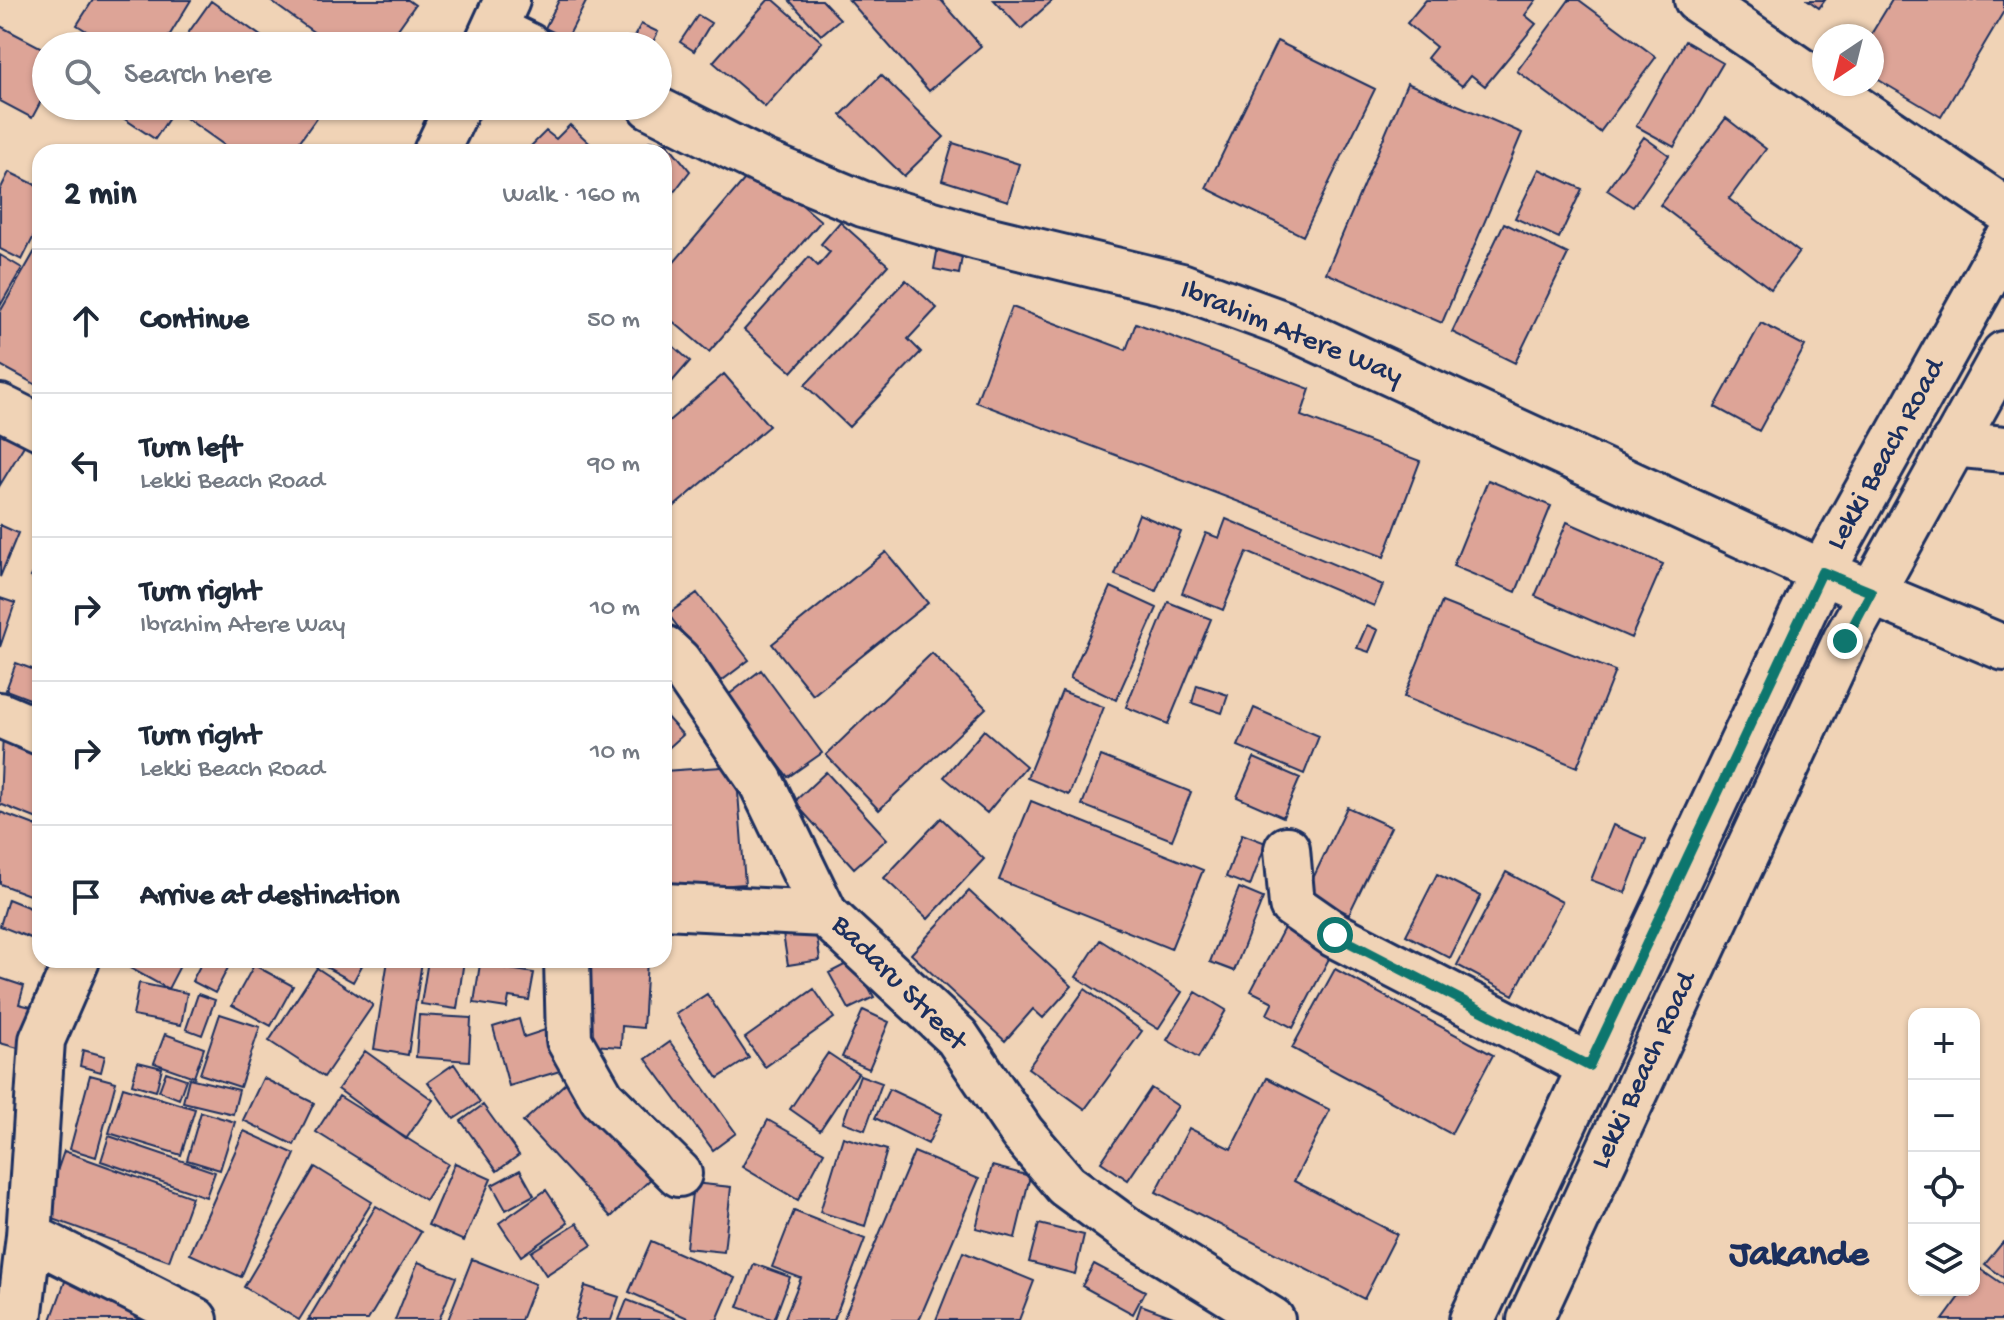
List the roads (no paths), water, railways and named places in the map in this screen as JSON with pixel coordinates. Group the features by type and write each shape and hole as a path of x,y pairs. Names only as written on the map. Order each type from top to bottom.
{"street":[{"path":"1697,0 2004,209"},
{"name":"Ibrahim Atere Way","path":"672,117 764,163 863,204 978,237 1181,286 1282,323 1822,572 2004,648"},
{"path":"440,144 451,120"},
{"name":"Lekki Beach Road","path":"1472,1320 1822,572 2004,245"},
{"name":"Lekki Beach Road","path":"1530,1320 1779,779 1871,592 2004,354"},
{"path":"0,407 32,423"},
{"path":"1953,444 2004,449"},
{"name":"Badaru Street","path":"672,655 761,782 825,914 957,1037 1022,1133 1066,1185 1130,1232 1272,1320"},
{"path":"0,715 32,729"},
{"path":"1287,849 1292,905 1335,935 1589,1066"},
{"path":"672,906 825,914"},
{"path":"19,1320 29,1236 42,1040 74,968"},
{"path":"567,968 569,1040 602,1098 679,1174"},
{"path":"29,1236 195,1320"}],"district":[{"name":"Jakande","path":"1799,1256"}]}
